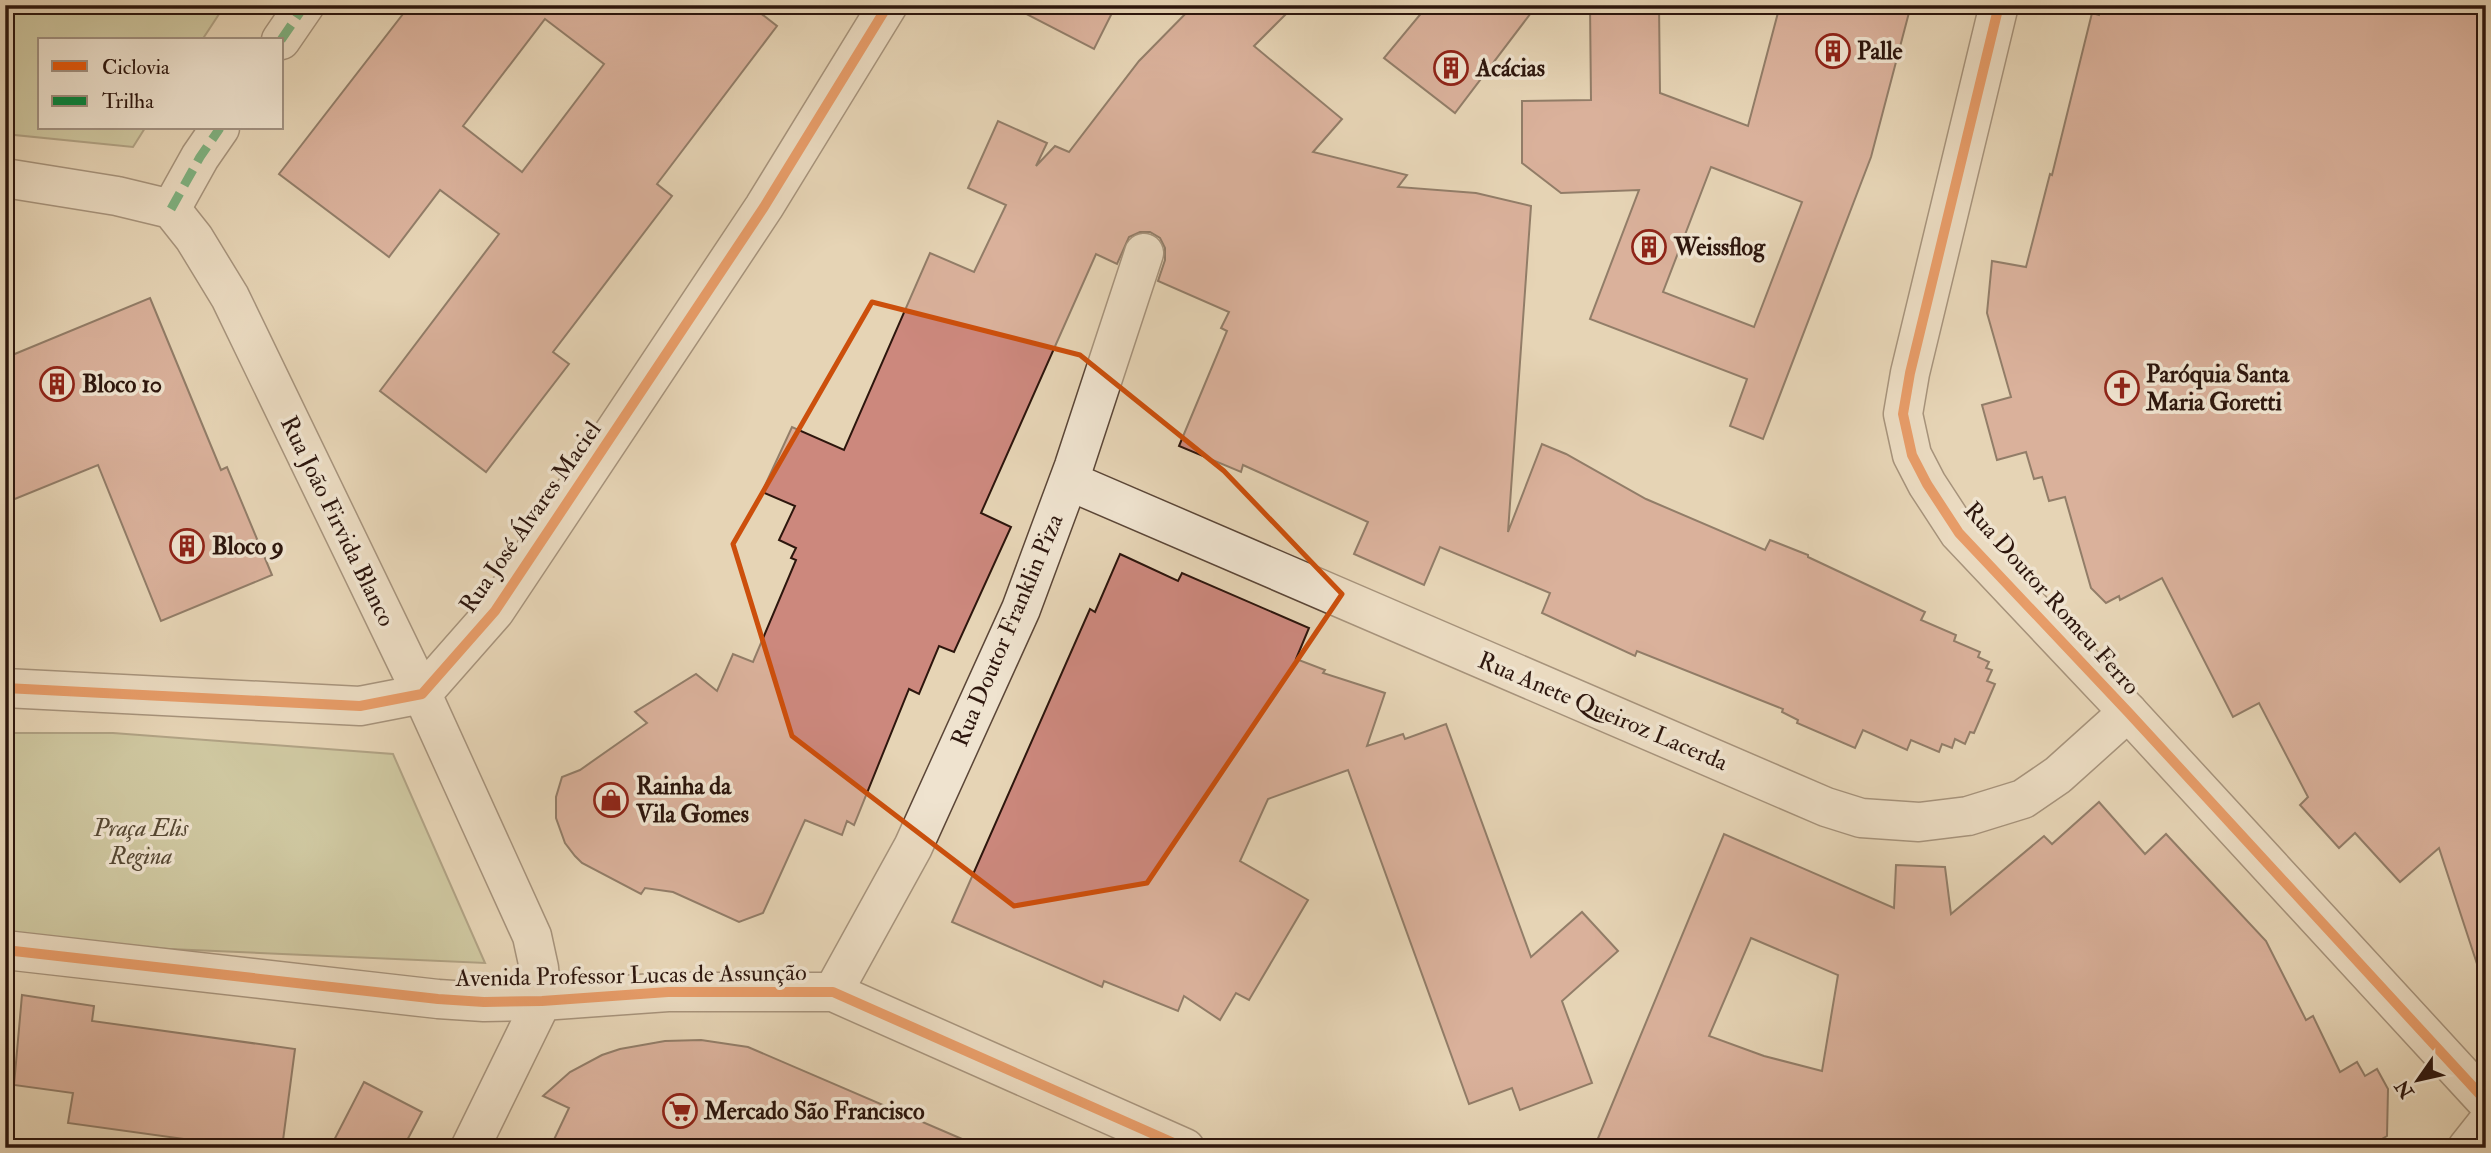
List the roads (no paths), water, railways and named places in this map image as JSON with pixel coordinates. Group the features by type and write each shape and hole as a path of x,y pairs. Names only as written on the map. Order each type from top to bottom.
{"street":[{"path":"282,38 305,5"},
{"name":"Rua José Álvares Maciel","path":"422,694 495,611 764,207 888,5"},
{"name":"Rua Doutor Romeu Ferro","path":"2000,5 1910,373 1903,414 1912,455 1927,484 1959,533 2128,712 2486,1101"},
{"path":"5,178 117,196 171,209 219,130"},
{"name":"Rua João Firvida Blanco","path":"171,209 194,239 230,296 422,694 531,936 539,968 542,1001"},
{"name":"Rua Doutor Franklin Piza","path":"833,992 913,847 1021,609 1069,481 1144,253"},
{"name":"Rua Anete Queiroz Lacerda","path":"1069,481 1813,801 1861,818 1919,822 1968,817 2023,799 2058,775 2128,712"},
{"path":"5,688 360,706 422,694"},
{"name":"Avenida Professor Lucas de Assunção","path":"5,950 484,1002 542,1001 668,992 833,992 1185,1148"},
{"path":"470,1148 542,1001"},
{"path":"2467,1148 2486,1124"}],"place":[{"name":"Palle","path":"1833,51"},
{"name":"Acácias","path":"1451,68"},
{"name":"Weissflog","path":"1649,247"},
{"name":"Bloco 10","path":"57,384"},
{"name":"Paróquia Santa Maria Goretti","path":"2122,388"},
{"name":"Bloco 9","path":"187,546"},
{"name":"Rainha da Vila Gomes","path":"611,800"},
{"name":"Mercado São Francisco","path":"680,1111"}],"park label":[{"name":"Praça Elis Regina","path":"141,842"}]}
